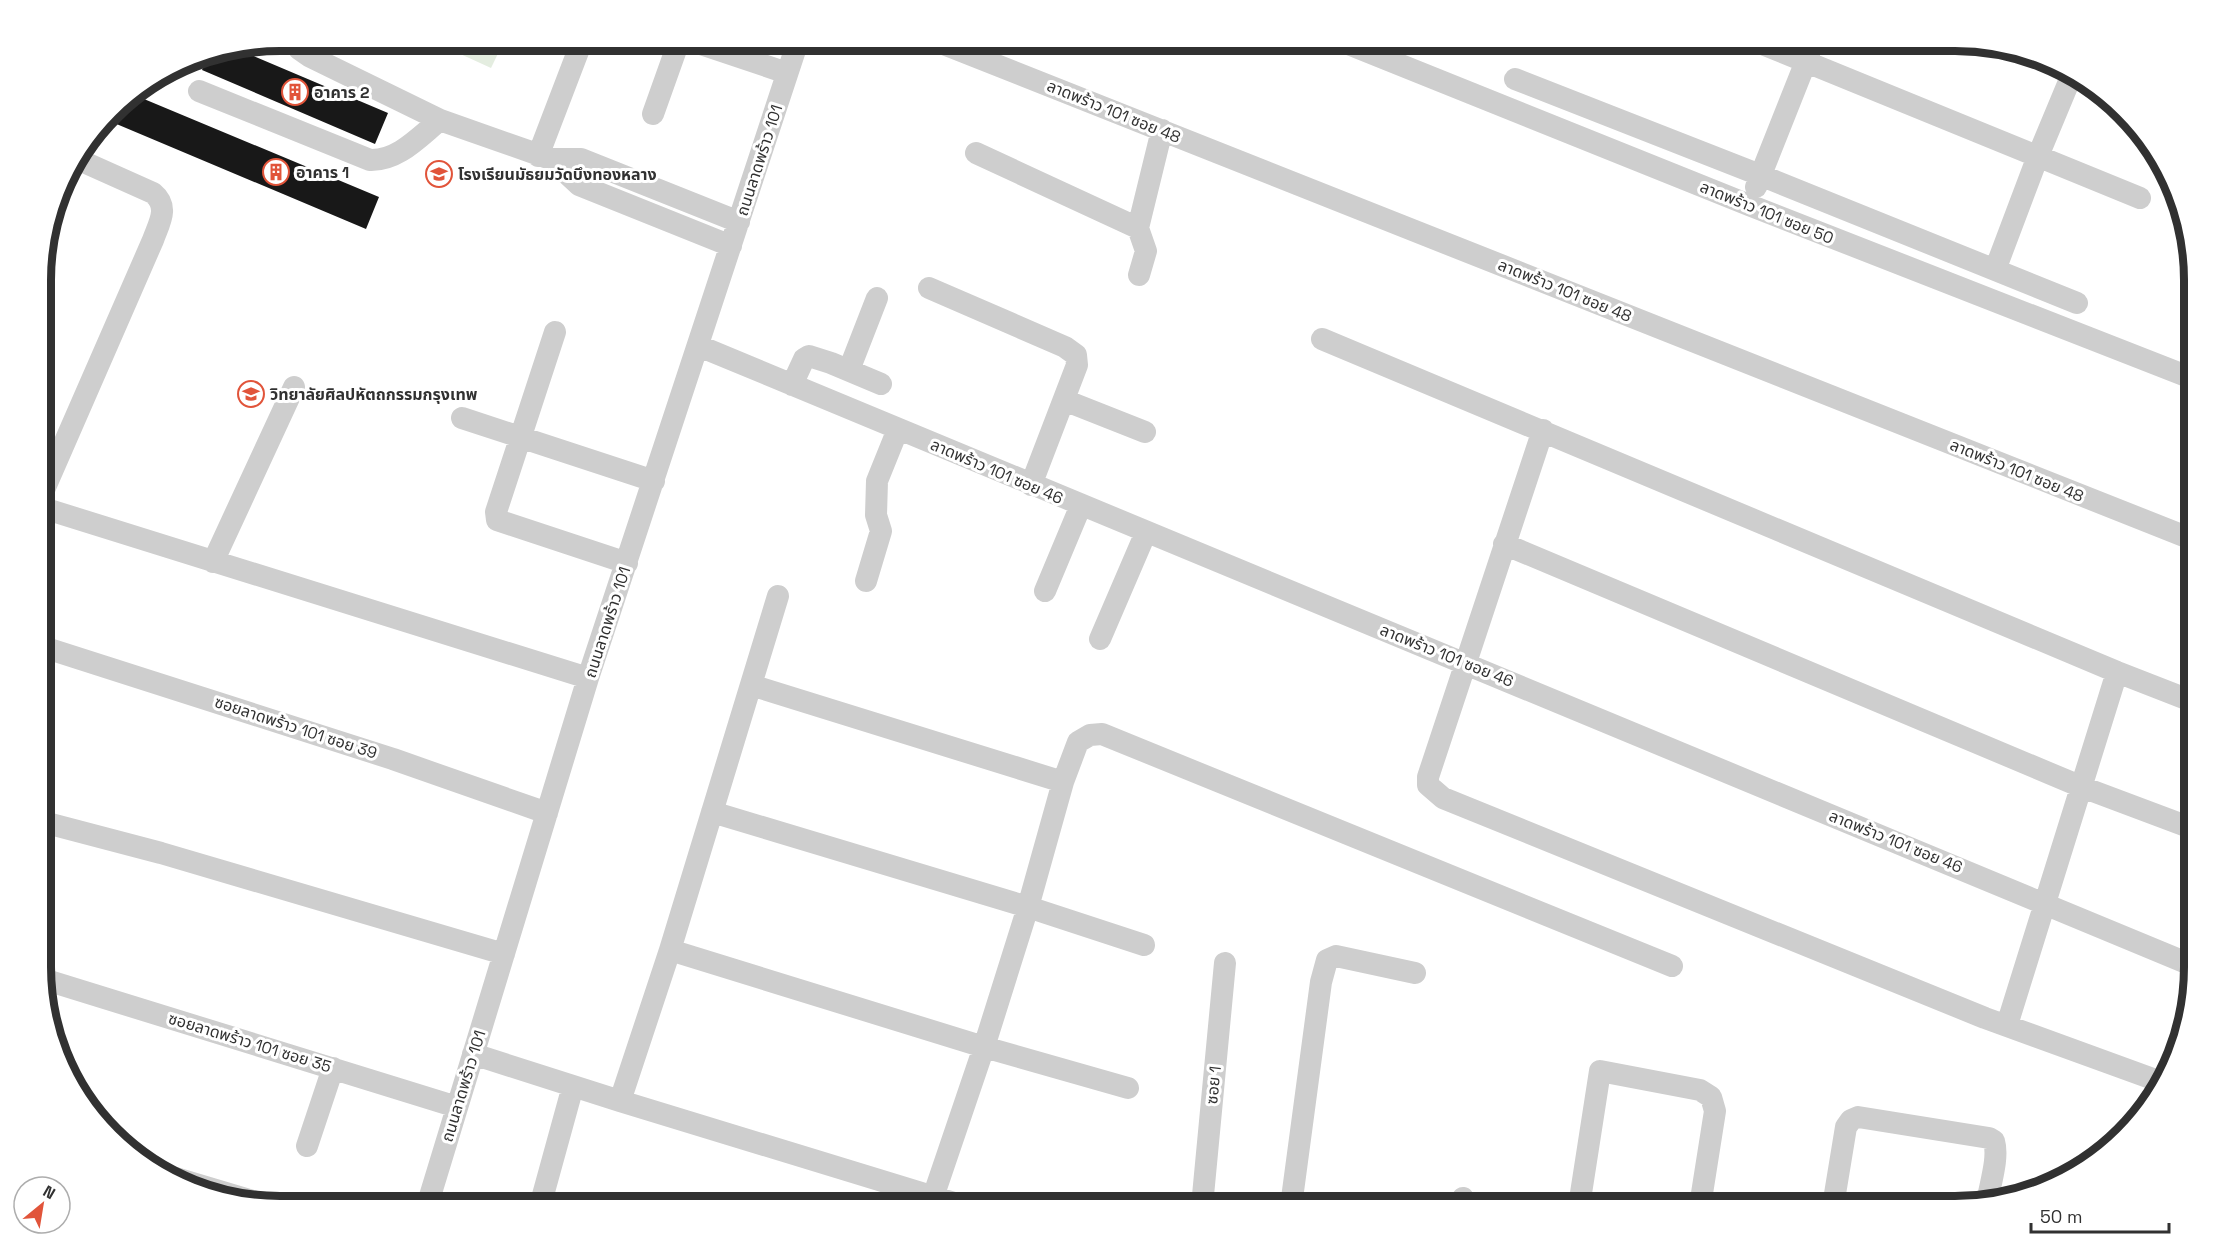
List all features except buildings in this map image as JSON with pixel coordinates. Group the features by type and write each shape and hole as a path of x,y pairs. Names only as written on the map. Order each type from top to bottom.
{"street":[{"path":"302,51 440,120 545,157 581,159 739,222"},
{"path":"545,157 579,51"},
{"path":"653,114 675,51"},
{"path":"724,51 787,73"},
{"name":"ถนนลาดพร้าว 101","path":"430,1196 588,678 794,51"},
{"name":"ลาดพร้าว 101 ซอย 48","path":"964,51 2184,536"},
{"name":"ลาดพร้าว 101 ซอย 50","path":"1368,51 1749,205 2184,376"},
{"path":"1749,205 1810,51 2038,156 2140,198"},
{"path":"1515,79 2077,303"},
{"path":"1995,270 2069,82"},
{"path":"199,91 370,160 392,158 440,120"},
{"path":"1139,275 1146,251 1138,228 1162,130"},
{"path":"976,153 1138,228"},
{"path":"545,157 579,185 731,246"},
{"path":"51,472 153,240 163,208 161,199 153,193 84,163"},
{"path":"929,288 1065,346 1074,353 1077,365 1031,485"},
{"path":"849,370 877,298"},
{"path":"555,332 496,512 497,520 627,563"},
{"path":"1322,339 2116,672 2184,698"},
{"name":"ลาดพร้าว 101 ซอย 46","path":"699,346 2184,962"},
{"path":"792,385 804,359 809,356 881,384"},
{"path":"213,562 294,387"},
{"path":"1064,400 1145,432"},
{"path":"462,418 654,481"},
{"path":"866,581 881,531 876,515 877,482 898,429"},
{"path":"1543,430 1428,777 1428,785 1443,798 1985,1018 2154,1079"},
{"path":"1045,591 1080,505"},
{"path":"51,511 588,678"},
{"path":"1100,639 1146,532"},
{"path":"1504,544 2082,787 2184,825"},
{"path":"620,1101 670,950 778,596"},
{"name":"ซอยลาดพร้าว 101 ซอย 39","path":"51,649 371,752 547,813"},
{"path":"2007,1025 2116,672"},
{"path":"751,685 1064,782"},
{"path":"933,1196 984,1047 1064,782 1078,742 1090,735 1102,734 1672,966"},
{"path":"712,812 1028,907 1144,945"},
{"path":"51,824 161,853 504,954"},
{"path":"670,950 984,1047 1128,1088"},
{"path":"1292,1196 1321,982 1327,960 1336,956 1415,973"},
{"name":"ซอย 1","path":"1203,1196 1225,963"},
{"name":"ซอยลาดพร้าว 101 ซอย 35","path":"51,982 457,1107"},
{"path":"473,1054 913,1196"},
{"path":"307,1146 333,1068"},
{"path":"1581,1196 1600,1071 1700,1090 1712,1097 1715,1111 1702,1196"},
{"path":"543,1196 573,1086"},
{"path":"1835,1196 1845,1127 1851,1120 1858,1117 1978,1136 1994,1141 1996,1147 1989,1194"}],"shaded area":[{"path":"454,51 499,51 491,68"}],"place":[{"name":"อาคาร 2","path":"295,92"},
{"name":"อาคาร 1","path":"276,172"},
{"name":"โรงเรียนมัธยมวัดบึงทองหลาง","path":"439,174"},
{"name":"วิทยาลัยศิลปหัตถกรรมกรุงเทพ","path":"251,394"}]}
